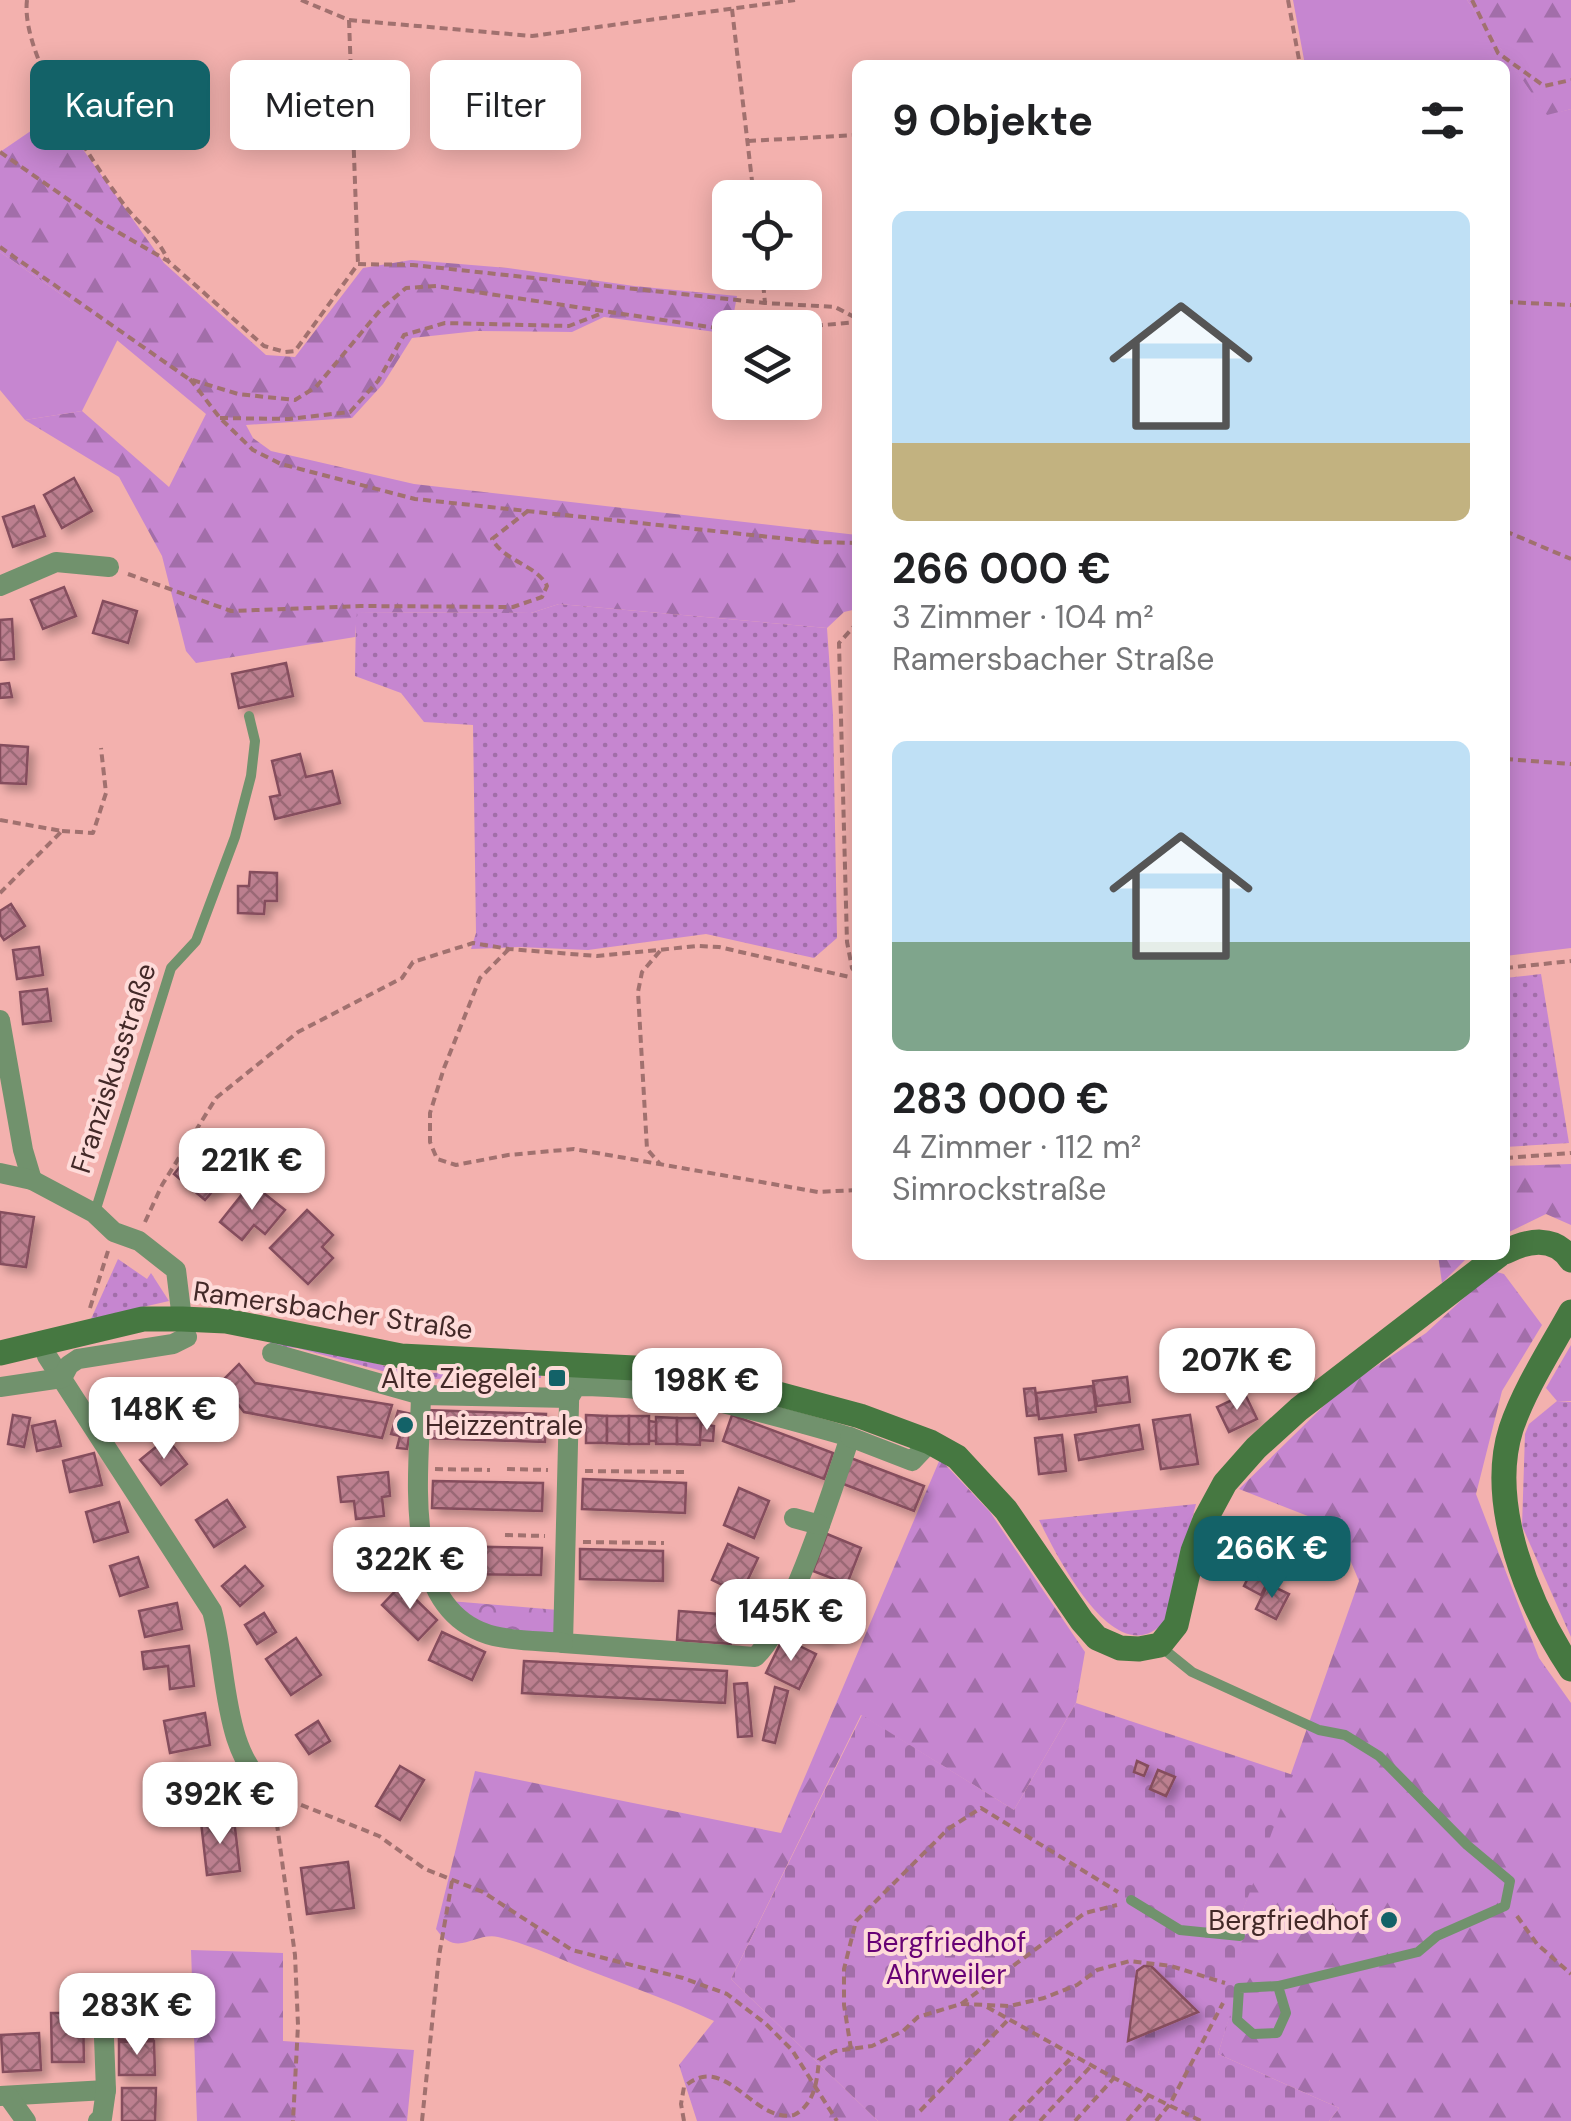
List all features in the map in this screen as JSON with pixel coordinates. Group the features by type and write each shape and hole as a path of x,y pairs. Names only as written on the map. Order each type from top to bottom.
{"main road":[{"path":"1510,1249 1524,1243 1542,1242 1562,1248 1571,1260"},
{"path":"1160,1645 1176,1625 1186,1595 1193,1551 1205,1520 1226,1483 1256,1448 1299,1409 1493,1260"},
{"path":"1571,1312 1523,1398 1504,1462 1504,1495 1528,1588 1571,1669"},
{"name":"Ramersbacher Straße","path":"0,1353 143,1319 185,1328 226,1321 401,1356 693,1371 860,1416 930,1442 958,1457 984,1483 1097,1638 1120,1648 1160,1645"}],"street":[{"path":"0,586 56,562 109,567"},
{"path":"0,1020 22,1150 32,1180"},
{"name":"Franziskusstraße","path":"0,1173 32,1180 94,1213 114,1232 139,1241 176,1270 185,1328"},
{"path":"62,1378 69,1365 78,1359 173,1344 185,1328"},
{"path":"42,1343 212,1611 239,1752 257,1780 272,1791"},
{"path":"272,1353 421,1395 570,1398"},
{"path":"563,1643 570,1365"},
{"path":"0,1387 62,1378"},
{"path":"570,1398 576,1386 685,1393 850,1437 912,1461 930,1442"},
{"path":"421,1395 414,1462 419,1532 428,1574 446,1603 474,1628 494,1636 563,1643 754,1658 776,1628 820,1525 850,1437"},
{"path":"794,1518 820,1525"},
{"path":"98,2121 102,2118 106,2090 102,2012"},
{"path":"4,2096 106,2090"},
{"path":"4,2096 26,2121"}],"lane":[{"name":"Franziskusstraße","path":"94,1213 171,968 196,941 235,837 255,740 249,716"},
{"path":"1160,1645 1192,1672 1320,1730 1345,1735 1379,1756 1467,1845 1510,1881 1505,1906 1437,1936 1418,1952 1278,1986 1239,1988 1237,2020 1253,2034 1277,2033 1286,2013 1278,1986"},
{"path":"1131,1900 1180,1930 1240,1936"}],"path":[{"path":"27,0 25,14 60,105 126,206 168,260"},
{"path":"301,0 350,20 532,36 795,0"},
{"path":"1288,0 1299,60"},
{"path":"1472,0 1498,53 1508,60"},
{"path":"732,9 752,180"},
{"path":"0,152 102,223 168,260 264,346 295,351 358,264 350,20"},
{"path":"1510,62 1544,86 1571,80"},
{"path":"748,141 852,135"},
{"path":"0,247 190,379 238,394 295,400 316,386 382,308 406,288 436,286 712,327"},
{"path":"358,264 413,264 765,304 835,307 852,317"},
{"path":"764,290 765,304"},
{"path":"1510,302 1571,306"},
{"path":"220,418 289,419 350,412 378,380 404,335 445,322 569,326 603,312"},
{"path":"822,324 852,321"},
{"path":"190,379 220,418 253,450 281,464 414,498 852,544"},
{"path":"109,567 231,611 362,606 513,607 542,597 547,586 543,578 500,552 492,539 529,510"},
{"path":"1510,533 1571,559"},
{"path":"852,629 839,643 847,942 852,968"},
{"path":"0,820 93,833 106,793 102,748"},
{"path":"1510,759 1571,764"},
{"path":"0,893 62,831"},
{"path":"139,1241 149,1209 216,1098 298,1032 402,978 414,962 473,943 509,950 598,956 719,947 852,976"},
{"path":"509,950 480,978 444,1068 430,1113 430,1142 438,1159 456,1165 508,1155 574,1150 818,1192 852,1190"},
{"path":"660,950 642,972 638,992 648,1149 660,1164"},
{"path":"1510,967 1571,961"},
{"path":"1510,1158 1571,1153"},
{"path":"87,1332 85,1322 114,1232"},
{"path":"414,1462 490,1470"},
{"path":"508,1469 685,1472"},
{"path":"419,1532 480,1534"},
{"path":"505,1534 664,1543"},
{"path":"272,1791 380,1836 425,1869 482,1892 572,1950 683,1978 727,1994 792,2050 837,2121"},
{"path":"272,1791 295,1955 298,2025 293,2121"},
{"path":"851,2049 844,2005 844,1969 856,1921 948,1829 981,1808 1131,1900"},
{"path":"422,2121 439,1956 452,1881"},
{"path":"962,2004 1086,1913 1131,1900"},
{"path":"1505,1906 1537,1944 1571,1974"},
{"path":"684,2121 680,2104 684,2087 697,2078 711,2076 721,2080 759,2110 780,2120 802,2110 815,2091 819,2060 834,2051 872,2046 904,2031 918,2018 962,2004 1010,2006 1044,1998 1077,1985 1097,1970 1130,1961 1171,1966 1232,1985"},
{"path":"1156,2121 1170,2104 1224,2002"},
{"path":"983,2004 1197,2120"},
{"path":"920,2110 1009,2019"},
{"path":"1010,2121 1074,2055"},
{"path":"1040,2121 1092,2065"},
{"path":"1075,2121 1114,2078"},
{"path":"1127,2121 1150,2095"}],"green space":[{"path":"1293,0 1467,0 1509,60 1304,60"},
{"path":"1467,0 1571,0 1571,109 1547,116"},
{"path":"1510,62 1547,115 1571,109 1571,948 1510,955"},
{"path":"30,131 30,150 83,150 164,263 266,355 295,357 363,268 411,260 737,296 734,310 712,310 712,332 604,317 572,332 477,331 412,338 383,384 352,418 246,425 253,438 271,451 414,484 852,534 852,610 844,612 827,628 559,604 531,613 357,612 355,637 196,663 186,651 162,556 119,477 25,420 82,411 169,487 206,414 65,297 0,252 0,152"},
{"path":"0,252 118,339 82,411 25,420 0,390"},
{"path":"559,604 827,628 833,715 837,938 814,958 706,934 588,950 471,949 476,933 473,725 424,722 401,693 355,676 356,612 531,613"},
{"path":"1541,974 1569,1143 1510,1147 1510,977"},
{"path":"1571,1164 1571,1225 1546,1214 1510,1232 1510,1166"},
{"path":"118,1259 147,1279 151,1273 169,1301 91,1319"},
{"path":"1439,1260 1465,1260 1442,1283"},
{"path":"1493,1271 1504,1274 1542,1325 1502,1391 1476,1494 1539,1658 1571,1703 1571,2121 1329,2121 1339,2108 1218,2054 1243,1970 1238,1924 1359,1581 1336,1527 1239,1489 1339,1391 1426,1333"},
{"path":"270,1342 298,1343 412,1373 541,1372 541,1378 412,1379 297,1348 270,1346"},
{"path":"1571,1345 1571,1401 1557,1401 1546,1388"},
{"path":"1557,1401 1571,1402 1571,1637 1522,1526 1525,1434 1529,1424"},
{"path":"940,1459 990,1512 1085,1652 1076,1703 1014,1810 861,1715 731,1979 878,2121 697,2121 679,2065 714,2021 520,1943 489,1936 451,1942 436,1929 475,1771 781,1833"},
{"path":"1196,1504 1165,1621 1146,1634 1127,1634 1108,1623 1090,1604 1073,1582 1039,1520"},
{"path":"450,1601 558,1610 556,1639 495,1632"},
{"name":"Bergfriedhof Ahrweiler","path":"1076,1703 1293,1775 1238,1924 1244,1970 1218,2054 1339,2108 1329,2121 878,2121 731,1979 862,1715 1014,1810"},
{"path":"191,1950 283,1953 283,2041 414,2050 407,2121 197,2121"}],"building":[{"path":"74,478 92,511 62,528 44,495"},
{"path":"34,506 45,536 13,547 3,517"},
{"path":"64,587 76,616 43,629 31,600"},
{"path":"103,601 137,611 128,643 93,633"},
{"path":"12,619 14,659 0,660 0,620"},
{"path":"286,663 293,696 239,708 232,674"},
{"path":"9,683 12,697 0,698 0,684"},
{"path":"0,745 28,747 26,784 0,783"},
{"path":"300,754 306,777 332,771 340,803 275,819 270,797 280,795 272,761"},
{"path":"250,872 277,873 277,901 265,901 264,914 238,913 238,886 249,886"},
{"path":"11,904 25,926 4,940 0,934 0,911"},
{"path":"39,947 43,975 17,979 13,950"},
{"path":"47,989 51,1021 23,1024 20,992"},
{"path":"187,1158 219,1184 205,1200 174,1174"},
{"path":"251,1183 285,1210 265,1234 254,1225 242,1240 220,1222"},
{"path":"307,1210 333,1235 322,1247 333,1258 308,1284 270,1248"},
{"path":"0,1212 34,1217 26,1267 0,1264"},
{"path":"239,1364 255,1383 392,1405 382,1438 244,1412 221,1382"},
{"path":"1127,1377 1130,1402 1097,1406 1093,1381"},
{"path":"192,1386 206,1408 180,1425 166,1404"},
{"path":"1093,1386 1096,1412 1039,1419 1036,1393"},
{"path":"142,1388 156,1410 130,1427 115,1406"},
{"path":"1035,1388 1038,1415 1027,1416 1024,1389"},
{"path":"1245,1394 1257,1419 1229,1432 1217,1407"},
{"path":"425,1410 546,1414 545,1442 424,1438"},
{"name":"Heizzentrale","path":"398,1411 416,1415 414,1438 409,1437 407,1449 397,1448 400,1436 391,1434"},
{"path":"13,1415 30,1418 24,1447 8,1444"},
{"path":"586,1415 607,1416 607,1443 586,1443"},
{"path":"732,1415 833,1453 824,1479 723,1441"},
{"path":"1190,1415 1198,1464 1161,1469 1153,1420"},
{"path":"607,1416 629,1416 629,1444 607,1443"},
{"path":"629,1416 649,1416 649,1444 629,1444"},
{"path":"656,1417 677,1418 677,1444 656,1444"},
{"path":"677,1418 701,1418 700,1445 677,1444"},
{"path":"55,1421 61,1446 37,1451 32,1426"},
{"path":"649,1421 656,1422 656,1441 649,1441"},
{"path":"701,1424 714,1426 713,1441 700,1440"},
{"path":"1139,1425 1143,1449 1079,1460 1075,1435"},
{"path":"1062,1435 1066,1471 1039,1474 1035,1438"},
{"path":"167,1438 187,1464 161,1485 140,1460"},
{"path":"94,1453 102,1485 70,1492 63,1461"},
{"path":"848,1457 924,1486 914,1511 838,1482"},
{"path":"388,1472 390,1496 382,1497 384,1516 356,1519 354,1501 341,1502 338,1477"},
{"path":"583,1479 686,1483 685,1513 582,1509"},
{"path":"433,1481 543,1483 542,1511 432,1508"},
{"path":"739,1488 769,1501 754,1538 724,1525"},
{"path":"227,1500 245,1527 214,1547 196,1520"},
{"path":"119,1502 128,1532 94,1542 86,1512"},
{"path":"827,1534 861,1548 847,1584 813,1571"},
{"path":"387,1538 397,1572 367,1580 357,1546"},
{"path":"728,1544 758,1558 741,1594 712,1580"},
{"path":"444,1546 542,1548 541,1575 444,1574"},
{"path":"580,1549 663,1551 663,1581 580,1579"},
{"path":"138,1557 148,1587 120,1596 110,1566"},
{"path":"1255,1564 1272,1573 1261,1595 1244,1586"},
{"path":"245,1566 263,1586 240,1606 222,1586"},
{"path":"1268,1584 1289,1594 1276,1619 1256,1609"},
{"path":"401,1585 437,1620 418,1640 382,1605"},
{"path":"804,1589 840,1604 825,1640 788,1624"},
{"path":"177,1603 182,1629 145,1637 139,1611"},
{"path":"679,1611 733,1615 731,1644 677,1640"},
{"path":"264,1613 276,1632 257,1644 245,1625"},
{"path":"442,1632 485,1652 472,1680 429,1660"},
{"path":"296,1638 321,1675 291,1695 266,1659"},
{"path":"783,1638 816,1654 799,1689 766,1673"},
{"path":"189,1646 194,1686 170,1689 168,1666 144,1669 142,1652"},
{"path":"524,1661 727,1671 725,1703 522,1693"},
{"path":"747,1683 752,1736 738,1737 734,1684"},
{"path":"775,1687 788,1691 775,1743 763,1740"},
{"path":"205,1713 210,1745 170,1753 164,1721"},
{"path":"318,1721 330,1741 309,1754 296,1735"},
{"path":"1137,1761 1148,1766 1144,1776 1134,1772"},
{"path":"215,1764 220,1802 186,1807 181,1769"},
{"path":"400,1766 424,1780 400,1820 376,1806"},
{"path":"1158,1770 1175,1777 1166,1796 1150,1789"},
{"path":"234,1819 240,1871 207,1875 201,1822"},
{"path":"348,1862 354,1908 307,1914 301,1868"},
{"path":"1151,1966 1198,2012 1128,2041 1137,1971"},
{"path":"51,2013 83,2013 84,2062 52,2062"},
{"path":"153,2015 153,2039 119,2040 118,2016"},
{"path":"39,2033 41,2070 3,2072 1,2035"},
{"path":"154,2041 155,2075 119,2075 119,2042"},
{"path":"122,2088 156,2088 155,2121 122,2121"}],"place":[{"name":"Alte Ziegelei","path":"557,1378"},
{"name":"Heizzentrale","path":"405,1425"},
{"name":"Bergfriedhof","path":"1389,1920"}]}
